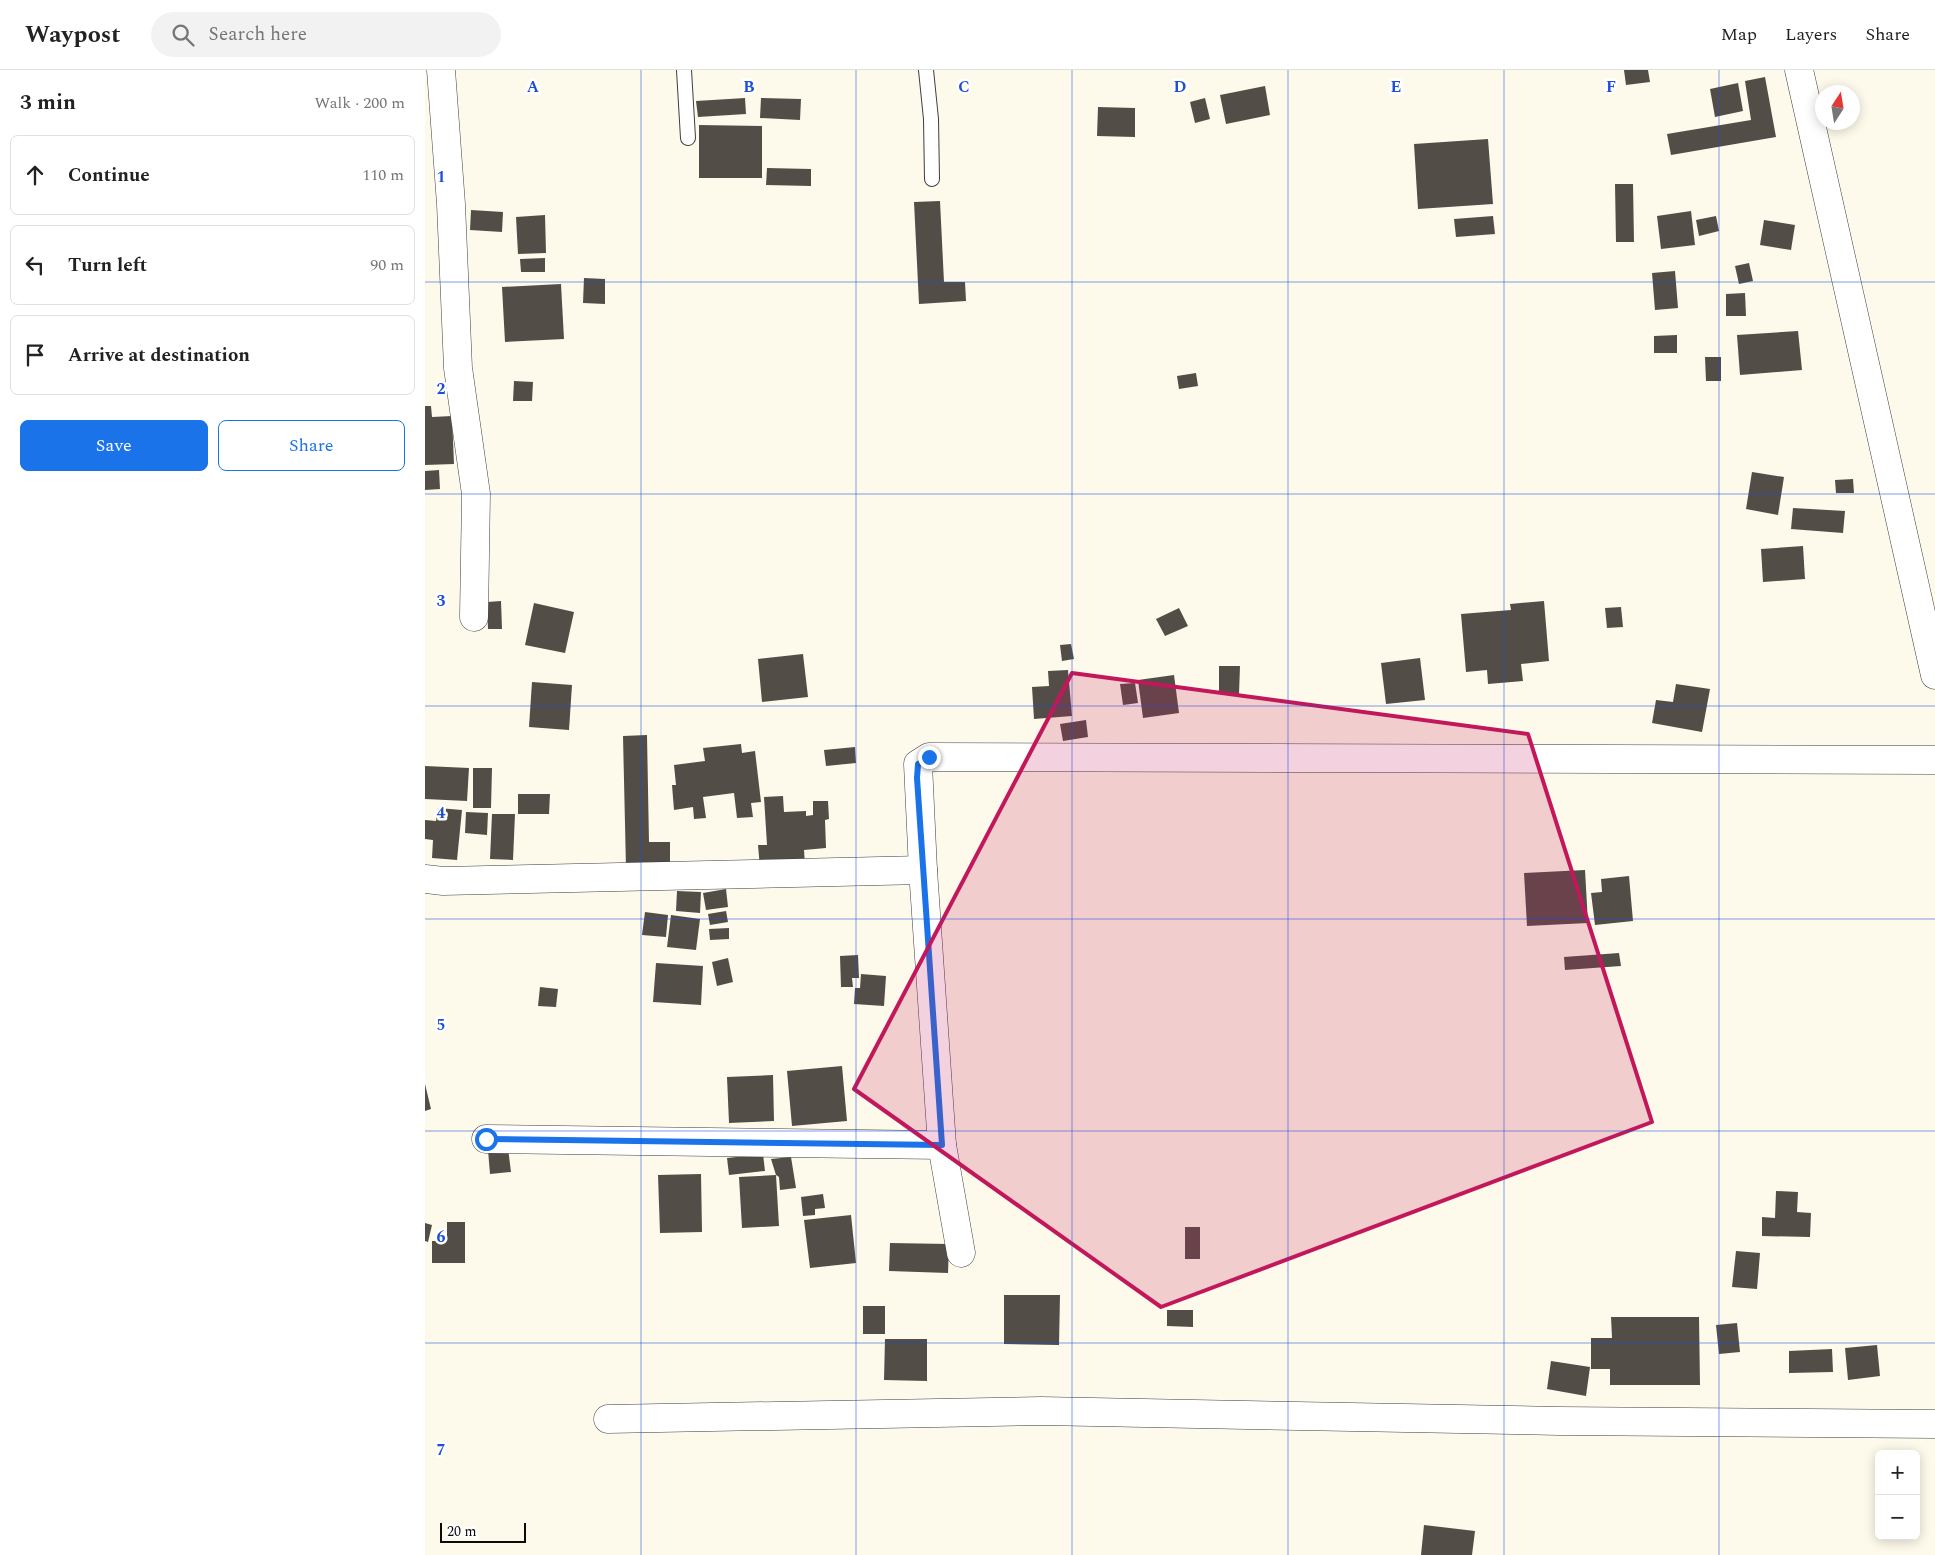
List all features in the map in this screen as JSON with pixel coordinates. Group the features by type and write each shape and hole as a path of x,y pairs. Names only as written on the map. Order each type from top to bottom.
{"street":[{"path":"441,70 451,204 458,368 477,494 474,617"},
{"path":"1799,70 1935,675"},
{"path":"961,1253 942,1145 923,870 918,764 929,757 1935,760"},
{"path":"425,879 443,881 923,870"},
{"path":"486,1139 942,1145"},
{"path":"608,1419 1041,1411 1559,1421 1935,1424"}],"lane":[{"path":"684,70 688,138"},
{"path":"926,70 931,119 932,179"}],"highlighted area":[{"path":"1072,673 1528,734 1652,1122 1161,1307 854,1089"}],"building":[{"path":"1624,70 1648,70 1650,82 1626,85"},
{"path":"1765,77 1776,137 1671,155 1667,134 1751,120 1745,81"},
{"path":"1738,83 1743,111 1715,117 1710,89"},
{"path":"1265,86 1270,115 1226,124 1220,95"},
{"path":"745,98 746,114 698,117 696,101"},
{"path":"761,98 801,99 800,120 760,118"},
{"path":"1205,98 1210,119 1195,123 1190,102"},
{"path":"1098,107 1135,108 1135,137 1097,136"},
{"path":"699,125 762,126 762,178 699,178"},
{"path":"1488,139 1493,204 1418,209 1414,144"},
{"path":"767,168 811,169 811,186 766,185"},
{"path":"1615,184 1633,184 1634,242 1616,242"},
{"path":"940,201 944,282 965,282 966,301 919,304 914,202"},
{"path":"471,210 503,212 502,232 470,230"},
{"path":"1691,211 1695,245 1661,249 1657,216"},
{"path":"545,215 546,253 518,254 516,217"},
{"path":"1493,216 1495,234 1456,237 1454,219"},
{"path":"1716,216 1719,231 1699,236 1696,220"},
{"path":"1764,220 1795,225 1791,250 1760,245"},
{"path":"545,258 545,272 521,272 520,259"},
{"path":"1749,263 1753,281 1739,284 1735,266"},
{"path":"1675,271 1678,308 1655,310 1652,273"},
{"path":"584,278 605,279 605,304 583,303"},
{"path":"561,284 564,339 505,342 502,287"},
{"path":"1745,293 1746,316 1726,316 1726,294"},
{"path":"1798,331 1802,370 1740,375 1737,335"},
{"path":"1677,335 1677,353 1654,353 1654,336"},
{"path":"1705,357 1721,357 1721,381 1706,381"},
{"path":"1196,373 1198,386 1179,389 1177,376"},
{"path":"514,381 533,382 532,401 513,401"},
{"path":"425,406 431,406 432,417 452,416 454,464 425,465"},
{"path":"439,470 440,489 425,490 425,471"},
{"path":"1752,472 1784,477 1778,515 1746,509"},
{"path":"1853,479 1854,493 1836,493 1835,480"},
{"path":"1793,508 1845,511 1843,533 1791,529"},
{"path":"1803,546 1805,579 1763,582 1761,549"},
{"path":"501,601 502,629 488,629 487,602"},
{"path":"1544,601 1549,661 1521,664 1523,681 1488,684 1487,670 1466,672 1461,614 1511,610 1510,604"},
{"path":"534,603 574,612 565,653 525,645"},
{"path":"1621,607 1623,627 1607,628 1605,608"},
{"path":"1179,608 1188,626 1165,636 1156,619"},
{"path":"1071,644 1074,659 1062,661 1060,645"},
{"path":"803,654 808,697 762,702 758,659"},
{"path":"1420,658 1425,700 1386,704 1381,663"},
{"path":"1219,666 1240,666 1239,694 1219,693"},
{"path":"1068,670 1072,716 1034,719 1032,687 1049,686 1048,671"},
{"path":"1174,675 1179,713 1143,718 1138,680"},
{"path":"532,682 572,685 569,730 529,727"},
{"path":"1135,683 1138,703 1123,705 1120,684"},
{"path":"1676,684 1710,689 1702,732 1652,723 1656,700 1673,702"},
{"path":"1086,720 1088,737 1063,741 1060,724"},
{"path":"647,735 649,842 670,842 670,868 626,868 623,736"},
{"path":"741,744 742,753 755,751 761,802 751,803 753,817 737,818 734,793 703,797 706,818 694,819 693,807 674,810 672,785 676,785 674,765 705,761 703,748"},
{"path":"855,747 856,763 826,766 824,750"},
{"path":"425,766 469,768 467,801 425,799"},
{"path":"473,768 492,768 491,808 473,808"},
{"path":"518,794 550,794 549,814 518,814"},
{"path":"783,796 784,812 806,811 806,816 813,815 813,801 828,801 829,819 825,820 826,848 804,850 805,865 760,868 758,845 767,845 764,797"},
{"path":"438,808 462,810 457,860 432,858 433,840 425,839 425,820 436,821"},
{"path":"466,812 488,813 487,835 465,833"},
{"path":"492,814 515,814 513,860 490,859"},
{"path":"1585,870 1588,923 1527,926 1524,873"},
{"path":"1629,876 1633,921 1595,925 1591,893 1602,892 1601,879"},
{"path":"726,889 728,907 706,910 703,893"},
{"path":"677,891 701,892 700,913 676,911"},
{"path":"726,911 728,922 710,925 708,914"},
{"path":"645,912 668,915 666,937 642,935"},
{"path":"671,915 700,919 696,950 667,947"},
{"path":"729,928 729,939 710,940 709,929"},
{"path":"1619,953 1621,966 1565,970 1564,957"},
{"path":"858,955 859,978 852,978 853,987 841,987 840,956"},
{"path":"728,958 733,982 717,986 712,962"},
{"path":"656,963 703,966 701,1005 653,1002"},
{"path":"861,974 886,976 884,1006 854,1004 855,988 860,988"},
{"path":"540,987 558,989 556,1007 538,1006"},
{"path":"842,1066 847,1121 792,1126 787,1071"},
{"path":"773,1075 774,1121 729,1123 727,1077"},
{"path":"425,1084 431,1109 425,1111"},
{"path":"508,1148 511,1172 490,1174 488,1150"},
{"path":"763,1154 765,1171 729,1175 727,1158"},
{"path":"791,1157 796,1188 780,1190 779,1177 776,1175 771,1159"},
{"path":"701,1174 702,1232 660,1233 658,1175"},
{"path":"776,1175 779,1226 742,1228 739,1177"},
{"path":"1776,1191 1798,1192 1797,1212 1811,1213 1810,1237 1762,1236 1762,1217 1775,1218"},
{"path":"823,1194 825,1208 815,1209 815,1215 803,1216 801,1197"},
{"path":"851,1215 856,1263 810,1268 804,1220"},
{"path":"447,1222 465,1222 465,1263 432,1263 432,1241 447,1241"},
{"path":"425,1223 432,1225 428,1242 425,1241"},
{"path":"1185,1227 1200,1227 1200,1259 1185,1259"},
{"path":"890,1243 949,1244 948,1273 889,1271"},
{"path":"1736,1251 1760,1253 1757,1289 1732,1287"},
{"path":"1004,1295 1060,1295 1059,1345 1004,1344"},
{"path":"863,1306 885,1306 885,1334 863,1334"},
{"path":"1167,1310 1193,1310 1193,1327 1167,1326"},
{"path":"1611,1317 1699,1317 1700,1385 1610,1385 1610,1369 1591,1369 1591,1338 1612,1338"},
{"path":"1737,1323 1740,1352 1719,1354 1716,1325"},
{"path":"885,1339 927,1339 927,1381 884,1380"},
{"path":"1877,1345 1880,1376 1848,1380 1845,1348"},
{"path":"1832,1349 1833,1372 1789,1373 1789,1351"},
{"path":"1551,1361 1590,1367 1586,1396 1547,1389"},
{"path":"1424,1525 1475,1531 1472,1555 1421,1555"}],"route":[{"path":"486,1139 942,1145 917,778 918,764 929,757"}]}
